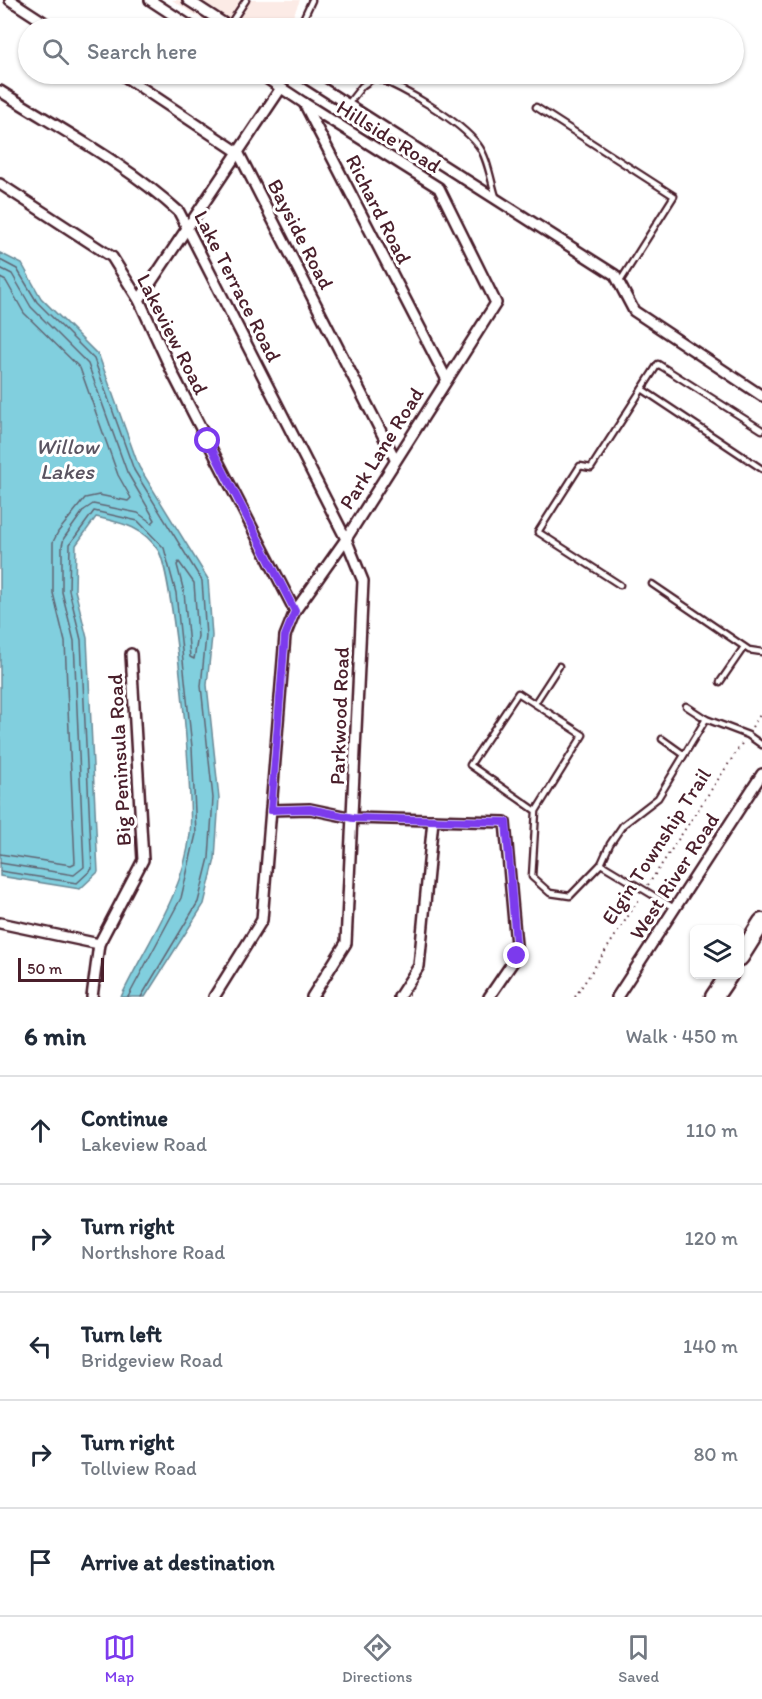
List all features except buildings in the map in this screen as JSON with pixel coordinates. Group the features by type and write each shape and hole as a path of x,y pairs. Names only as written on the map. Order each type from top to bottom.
{"highway":[{"path":"744,951 762,922"},
{"path":"714,997 726,979"}],"street":[{"path":"10,0 38,18"},
{"path":"150,0 178,18"},
{"path":"188,0 215,18"},
{"name":"Bayside Road","path":"136,84 238,152 395,459"},
{"name":"Richard Road","path":"276,84 304,104 446,378"},
{"path":"316,84 615,275 634,311 762,396"},
{"path":"139,300 282,88"},
{"name":"Lake Terrace Road","path":"0,91 163,197 179,212 346,539"},
{"name":"Hillside Road","path":"304,104 439,188 496,303"},
{"name":"Lakeview Road","path":"0,184 112,258 139,300 174,376 295,611"},
{"name":"Park Lane Road","path":"214,997 262,920 285,636 295,611 346,539 446,378 496,303"},
{"name":"Parkwood Road","path":"312,997 346,943 363,581 346,539"},
{"name":"Big Peninsula Road","path":"92,997 99,944 143,860 131,654"},
{"name":"West River Road","path":"617,997 762,774"},
{"path":"271,810 310,809 353,818 506,822 517,956 489,997"},
{"path":"399,997 419,966 433,820"},
{"path":"0,923 99,944"}],"lane":[{"path":"236,18 246,0"},
{"path":"304,18 312,0"},
{"path":"348,104 365,84"},
{"path":"393,84 401,87 461,129 479,146 497,200"},
{"path":"536,107 674,196 619,283"},
{"path":"620,585 538,532 580,466 591,468 658,364 762,430"},
{"path":"642,389 762,469"},
{"path":"652,584 744,647 762,652"},
{"path":"720,682 744,647"},
{"path":"535,703 559,666"},
{"path":"536,811 470,765 518,693 583,735 536,811 532,877 550,893 570,896 601,864 609,844 623,825 658,798 706,719"},
{"path":"686,706 706,719 748,735 762,745"},
{"path":"662,739 683,754"},
{"path":"601,864 675,909"}],"path":[{"name":"Elgin Township Trail","path":"575,997 762,712"}],"shaded area":[{"path":"172,0 300,0 292,18 200,18"}],"water":[{"name":"Willow Lakes","path":"0,253 22,264 41,298 99,356 139,467 208,579 212,636 207,685 219,798 215,859 204,904 145,997 121,997 180,878 190,834 189,778 182,688 164,568 158,550 152,542 138,531 123,524 96,517 76,545 75,590 87,638 98,872 80,889 0,876"}],"route":[{"path":"208,441 295,611 285,636 271,810 310,809 353,818 473,819 506,822 517,956"}]}
